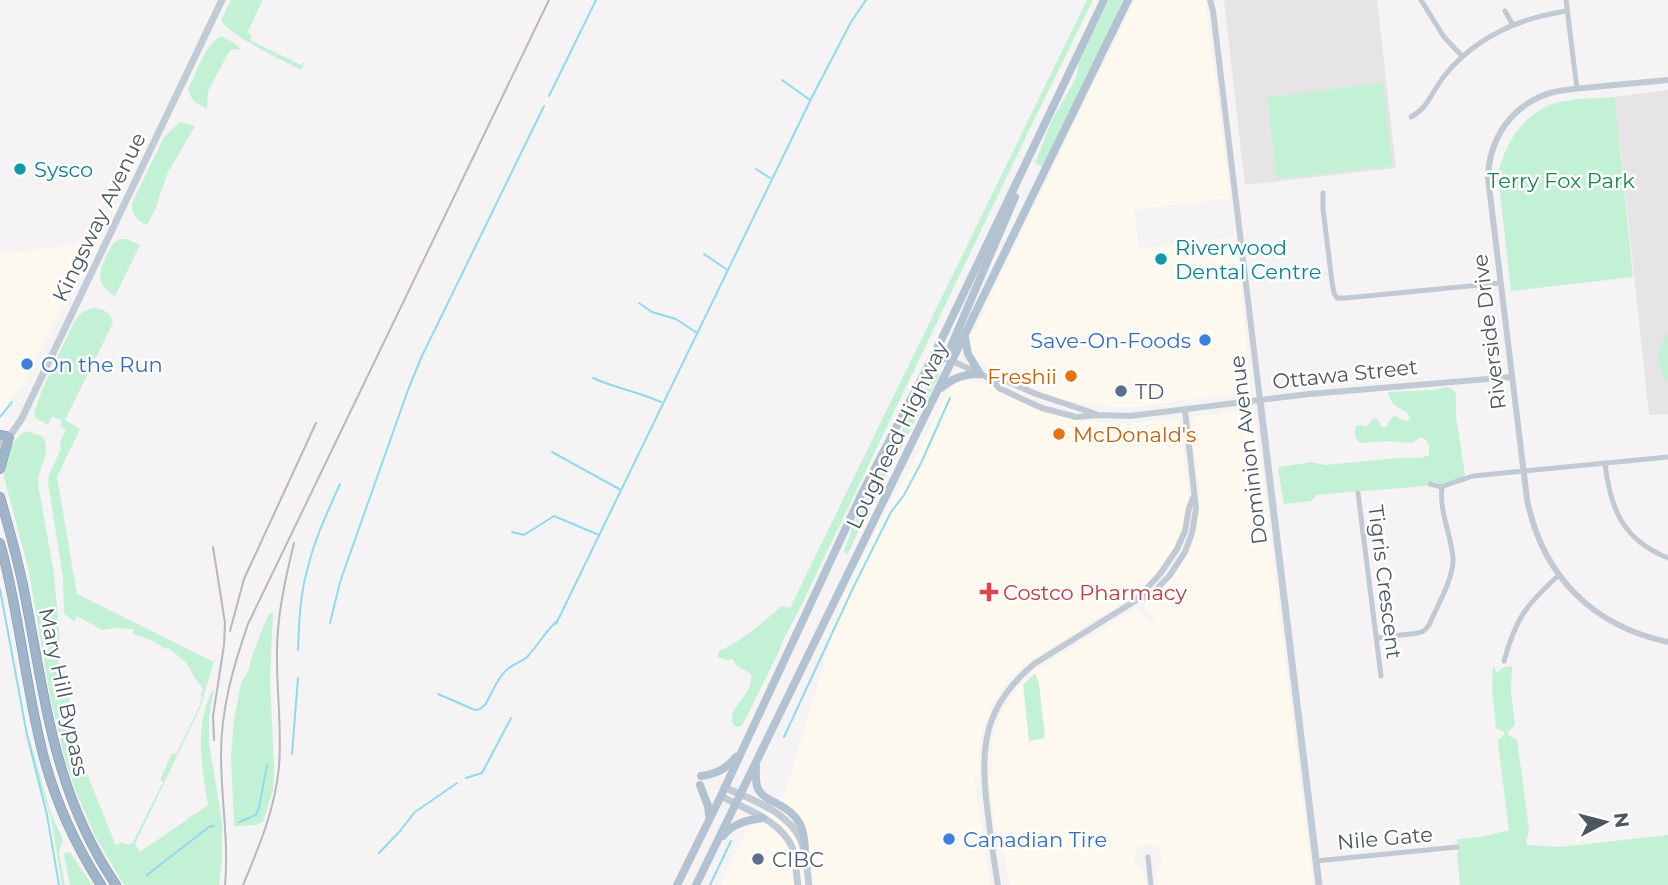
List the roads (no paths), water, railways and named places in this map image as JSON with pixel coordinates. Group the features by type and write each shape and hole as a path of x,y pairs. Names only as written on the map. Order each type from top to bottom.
{"highway":[{"path":"0,469 4,436"},
{"name":"Mary Hill Bypass","path":"0,497 19,565 56,752 75,811 93,848 116,885"},
{"name":"Mary Hill Bypass","path":"0,543 44,758 64,815 101,885"}],"main road":[{"name":"Kingsway Avenue","path":"0,444 25,412 222,0"},
{"name":"Lougheed Highway","path":"677,885 863,491 935,353 1104,0"},
{"name":"Lougheed Highway","path":"696,885 1128,0"},
{"path":"950,360 1011,208 1023,170"},
{"path":"965,336 967,351 979,374"},
{"path":"939,390 947,383 967,374 979,374"},
{"name":"Dominion Avenue","path":"1260,400 1319,885"},
{"path":"709,818 701,781 726,768 742,750"},
{"path":"755,763 758,789 763,796 787,809 801,826 805,838 805,854"},
{"path":"723,792 740,794 788,821 802,841 809,885"},
{"path":"723,792 736,804 779,828 791,846 798,885"},
{"path":"715,846 728,830 742,822 763,818"}],"street":[{"name":"Dominion Avenue","path":"1211,0 1260,400"},
{"path":"1422,0 1444,37 1462,56"},
{"path":"1566,0 1577,89"},
{"path":"1506,11 1513,25"},
{"path":"1411,117 1422,111 1443,78 1462,56 1492,34 1539,16 1567,12"},
{"name":"Riverside Drive","path":"1668,80 1550,93 1526,105 1506,123 1493,146 1488,178 1524,471 1536,533 1559,575 1583,601 1609,620 1641,635 1668,642"},
{"path":"1323,193 1335,296 1346,298 1500,283"},
{"name":"Ottawa Street","path":"935,353 991,379 1002,379 1035,394 1098,415 1130,416 1322,393 1512,377"},
{"path":"1135,601 1146,598 1163,584 1188,545 1192,533 1196,509 1185,410"},
{"path":"1377,638 1426,630 1445,589 1453,562 1441,493 1445,484 1473,476 1668,457"},
{"path":"1605,463 1608,492 1623,525 1648,549 1668,558"},
{"path":"1430,484 1442,487"},
{"name":"Tigris Crescent","path":"1358,493 1381,676"},
{"path":"1176,566 1185,540 1189,508 1194,497"},
{"path":"998,885 984,778 987,739 996,710 1010,688 1034,664 1135,601 1157,579 1177,549 1185,531"},
{"path":"1154,592 1169,570 1169,561"},
{"path":"1504,661 1522,614 1538,594 1559,575"},
{"name":"Nile Gate","path":"1315,861 1457,847"},
{"path":"1148,857 1151,885"}],"waterway":[{"path":"549,96 596,0"},
{"path":"556,624 812,97 851,22 866,0"},
{"path":"782,80 810,100"},
{"path":"330,623 340,582 421,358 544,106"},
{"path":"756,169 770,178"},
{"path":"704,254 726,269"},
{"path":"639,303 652,312 676,319 697,333"},
{"path":"593,378 661,402"},
{"path":"784,737 854,586 891,512 904,495 921,463 950,398"},
{"path":"0,417 12,402"},
{"path":"552,452 621,490"},
{"path":"298,650 305,577 318,535 340,484"},
{"path":"512,532 524,535 554,516 599,535"},
{"path":"0,589 59,885"},
{"path":"438,694 475,710 480,709 505,671 528,656 556,622"},
{"path":"292,754 298,678"},
{"path":"466,778 482,773 511,718"},
{"path":"239,822 256,815 267,765"},
{"path":"379,853 415,812 457,783"},
{"path":"147,875 209,827 214,826"},
{"path":"710,885 731,841"}],"railway":[{"path":"225,885 226,852 221,771 223,721 237,656 248,624 549,0"},
{"path":"230,631 244,579 316,423"},
{"path":"243,885 265,828 277,783 280,740 277,644 284,586 294,543"},
{"path":"213,547 225,623 213,716 214,740"}],"place":[{"name":"Sysco","path":"20,169"},
{"name":"Riverwood Dental Centre","path":"1161,259"},
{"name":"Save-On-Foods","path":"1205,340"},
{"name":"On the Run","path":"27,364"},
{"name":"Freshii","path":"1071,376"},
{"name":"TD","path":"1121,391"},
{"name":"McDonald's","path":"1059,434"},
{"name":"Costco Pharmacy","path":"989,592"},
{"name":"Canadian Tire","path":"949,839"},
{"name":"CIBC","path":"758,859"}],"park label":[{"name":"Terry Fox Park","path":"1561,180"}]}
